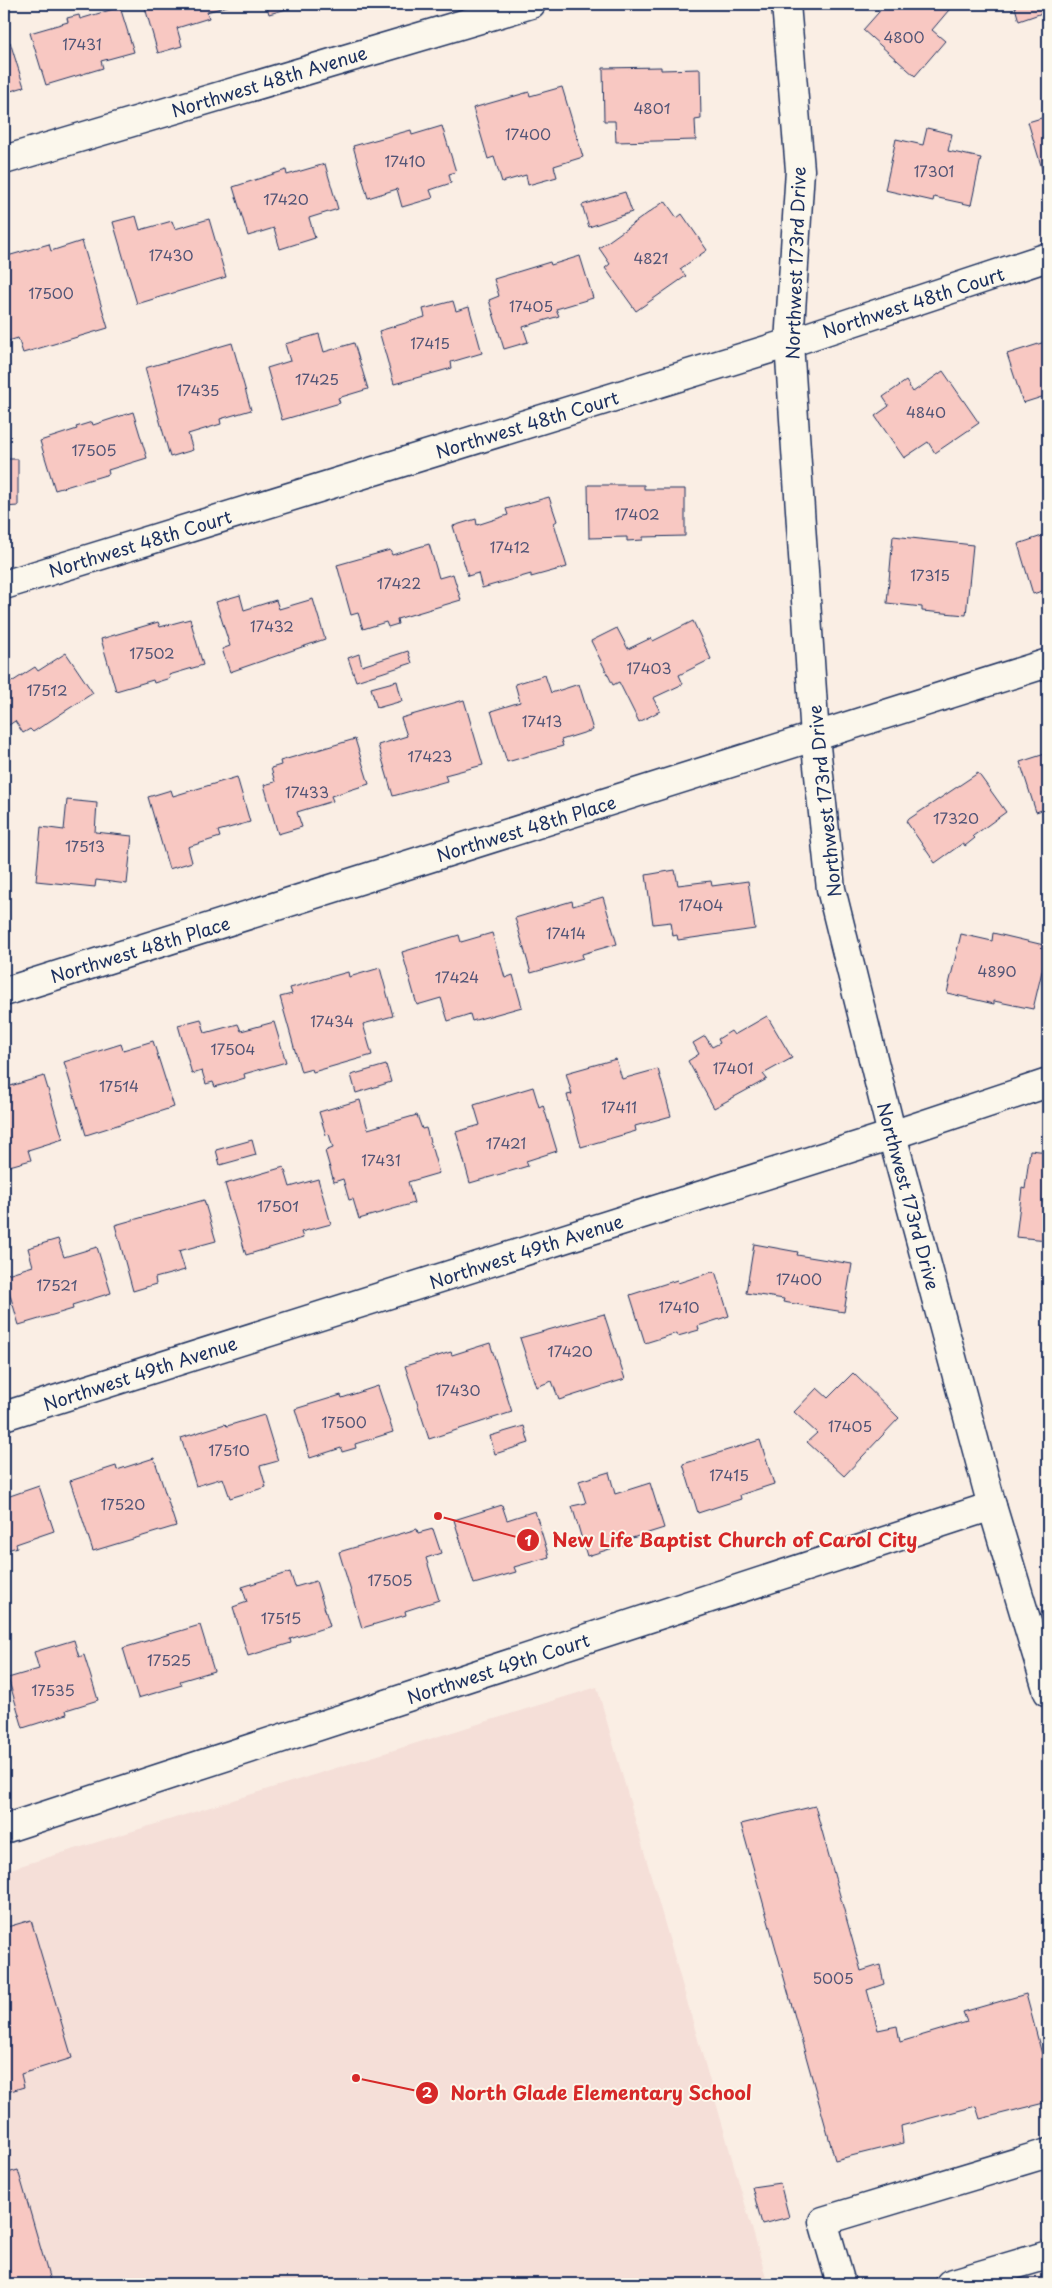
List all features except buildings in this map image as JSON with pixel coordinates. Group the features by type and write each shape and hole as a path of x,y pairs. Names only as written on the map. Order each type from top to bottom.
{"street":[{"name":"Northwest 48th Avenue","path":"6,160 532,4"},
{"name":"Northwest 173rd Drive","path":"786,4 800,170 789,343 815,737 831,889 892,1135 992,1506 1048,1692"},
{"name":"Northwest 48th Court","path":"4,585 789,343 1048,257"},
{"name":"Northwest 48th Place","path":"5,988 1048,663"},
{"name":"Northwest 49th Avenue","path":"4,1416 892,1135 1048,1083"},
{"name":"Northwest 49th Court","path":"4,1829 992,1506"},
{"path":"841,2284 823,2221 1048,2153"},
{"path":"950,2284 1048,2255"}],"shaded area":[{"path":"597,1687 768,2284 4,2284 4,1871"}],"place":[{"name":"New Life Baptist Church of Carol City","path":"438,1516"},
{"name":"North Glade Elementary School","path":"356,2078"}]}
